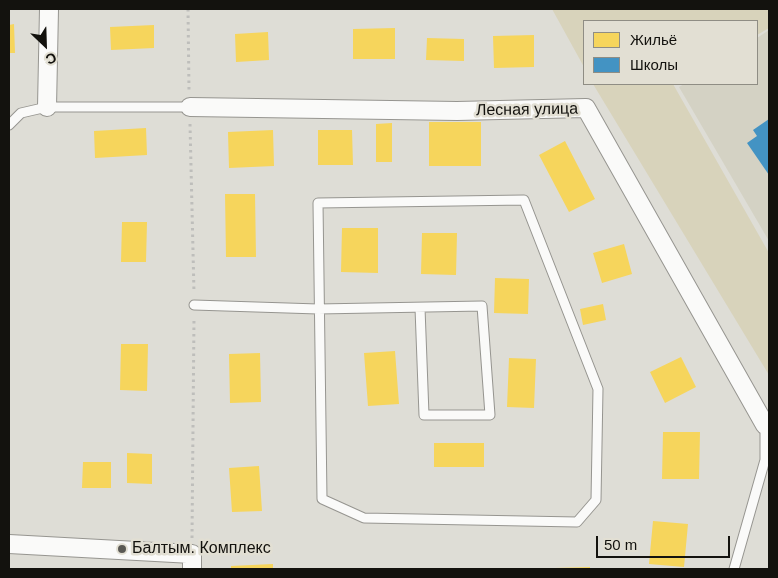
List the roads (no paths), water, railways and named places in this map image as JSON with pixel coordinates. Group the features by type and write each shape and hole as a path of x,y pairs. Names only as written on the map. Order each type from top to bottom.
{"street":[{"path":"47,107 49,9"},
{"name":"Лесная улица","path":"190,107 457,111 586,108 767,426"},
{"path":"9,544 192,562"}],"lane":[{"path":"9,125 20,113 47,107 190,107"},
{"path":"524,200 598,389 596,500 577,522 364,518 322,499 318,309 318,202 524,200"},
{"path":"194,305 318,309 482,306 490,415 424,415 420,308"},
{"path":"734,569 765,460 767,426"}],"place":[{"name":"Балтым. Комплекс","path":"122,549"}]}
